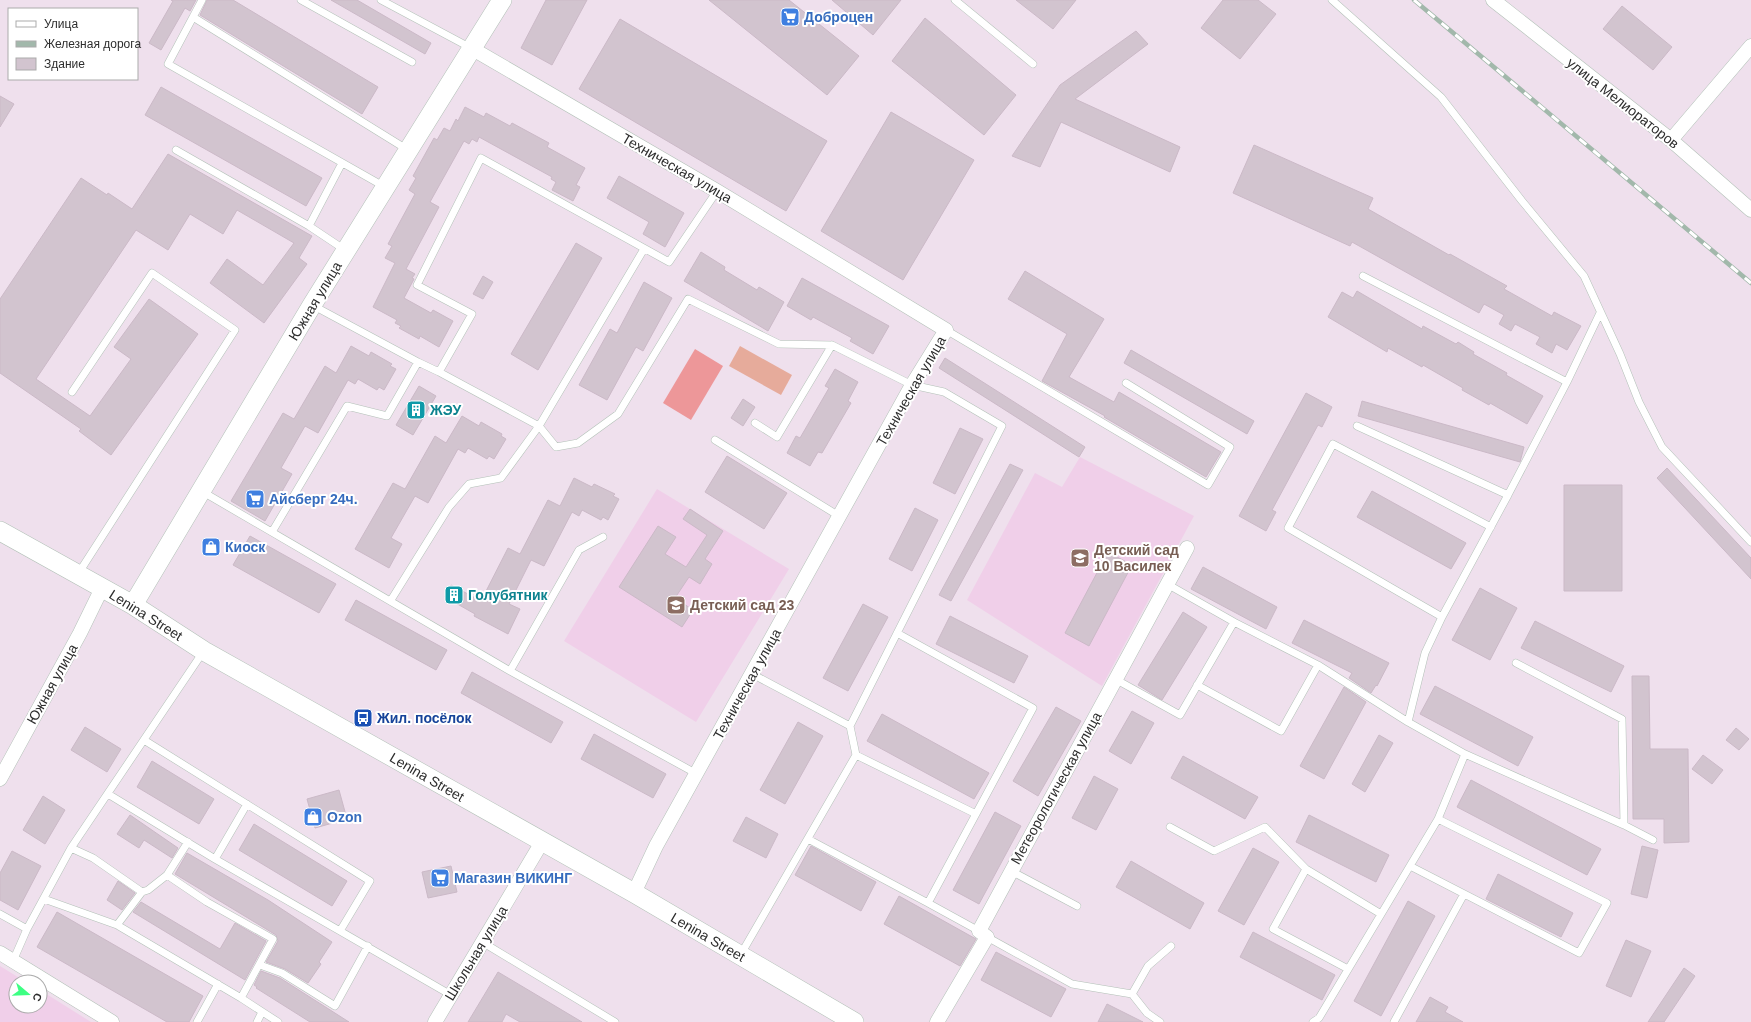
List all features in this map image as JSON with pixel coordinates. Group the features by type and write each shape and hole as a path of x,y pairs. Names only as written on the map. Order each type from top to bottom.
{"main road":[{"name":"Южная улица","path":"133,606 312,305 502,0"},
{"name":"Lenina Street","path":"0,531 133,606 204,651 634,893 854,1022"}],"street":[{"name":"улица Мелиораторов","path":"1493,0 1671,140 1751,210"},
{"path":"1671,140 1751,46"},
{"name":"Техническая улица","path":"471,48 717,191 946,330 912,385 656,846 634,893"},
{"name":"Метеорологическая улица","path":"937,1022 983,934 1011,871 1187,548"},
{"name":"Южная улица","path":"0,779 80,633 102,588"},
{"name":"Школьная улица","path":"435,1022 542,842"},
{"path":"0,953 112,1022"}],"lane":[{"path":"202,0 168,64 385,187"},
{"path":"301,0 412,62"},
{"path":"381,0 471,48"},
{"path":"955,0 1033,64"},
{"path":"1332,0 1442,97 1513,190 1584,276 1620,354 1638,402 1662,447 1751,542"},
{"path":"193,17 408,150"},
{"path":"176,150 309,226 346,250"},
{"path":"439,372 472,314 417,285 482,158 669,262 717,191"},
{"path":"309,226 342,163"},
{"path":"391,600 449,507 469,484 501,478 540,426 644,249"},
{"path":"72,392 152,273 235,330 78,574"},
{"path":"1363,276 1568,382"},
{"path":"312,305 540,426 556,447 578,443 618,414 688,299 779,344 832,345 912,385 944,392 1002,426 850,726 856,755 740,956"},
{"path":"1408,722 1424,653 1568,382 1600,313"},
{"path":"946,330 1208,485 1230,447 1126,383"},
{"path":"755,423 777,436 832,345"},
{"path":"272,532 347,406 387,416 418,362"},
{"path":"1357,426 1508,495"},
{"path":"715,440 839,516"},
{"path":"1442,617 1288,528 1333,444 1490,527"},
{"path":"201,490 510,671 697,774"},
{"path":"510,671 579,550 603,537"},
{"path":"1167,584 1234,622 1318,665 1408,722 1465,754 1624,825 1653,840"},
{"path":"1115,679 1180,715 1234,622"},
{"path":"897,633 1033,708 928,903"},
{"path":"13,961 27,930 71,848 204,651"},
{"path":"1516,663 1622,719 1624,825"},
{"path":"1197,685 1281,731 1318,665"},
{"path":"752,674 850,726"},
{"path":"144,740 370,881 340,931"},
{"path":"1313,1022 1319,1018 1438,819 1465,754"},
{"path":"856,755 976,814"},
{"path":"108,794 215,859 451,995"},
{"path":"215,859 247,804"},
{"path":"1410,866 1579,953 1607,903 1438,819"},
{"path":"1170,827 1214,851 1265,827 1306,870 1381,914"},
{"path":"808,839 928,903 1072,984 1132,994 1147,1013 1160,1022"},
{"path":"117,925 142,892 148,890 167,875 188,842"},
{"path":"71,848 93,858 142,892"},
{"path":"1306,870 1273,929 1348,969"},
{"path":"1011,871 1077,906"},
{"path":"167,875 208,902 273,939 241,998"},
{"path":"1394,1022 1464,894"},
{"path":"44,898 117,925 218,984 278,1022"},
{"path":"0,914 27,930"},
{"path":"482,942 615,1022"},
{"path":"260,965 282,973 334,1006 368,946"},
{"path":"1132,994 1148,966 1171,946"},
{"path":"197,1022 218,984"},
{"path":"256,1022 262,1012"}],"shaded area":[{"path":"740,346 792,375 781,395 729,366"},
{"path":"695,349 723,366 691,420 663,403"},
{"name":"Детский сад 10 Василек","path":"1080,457 1194,516 1102,686 967,600 1035,473 1062,487"},
{"name":"Детский сад 23","path":"657,489 789,569 696,722 564,641"},
{"path":"0,966 13,974 8,974 8,1014 48,1014 48,995 91,1022 0,1022"}],"building":[{"path":"171,0 196,0 190,11 185,8 161,50 149,43 173,1"},
{"path":"207,0 233,0 378,87 362,114 200,15"},
{"path":"331,0 357,0 431,43 425,54"},
{"path":"546,0 587,0 552,65 521,48"},
{"path":"709,0 789,0 859,56 827,95"},
{"path":"832,0 901,0 873,35"},
{"path":"1016,0 1076,0 1053,29"},
{"path":"1223,0 1258,0 1276,14 1240,59 1201,28"},
{"path":"1622,6 1672,47 1653,70 1603,29"},
{"path":"925,18 1016,95 984,135 892,61"},
{"path":"620,19 827,141 786,211 579,89"},
{"path":"1136,31 1148,44 1075,99 1180,147 1170,172 1061,122 1040,167 1012,156 1060,85"},
{"path":"161,87 322,178 306,206 145,115"},
{"path":"0,96 14,104 0,127"},
{"path":"465,107 484,117 486,113 510,126 512,123 549,143 547,147 585,168 576,185 580,187 573,201 552,190 556,182 551,179 552,177 479,137 477,142 472,139 469,144 464,141 430,202 439,207 406,269 415,274 404,298 431,313 433,310 453,321 439,347 420,336 419,339 399,328 401,326 395,323 397,320 373,307 395,263 385,258 392,246 388,244 415,194 409,190 416,178 413,176 434,138 437,140 444,128 450,131 456,119 458,121"},
{"path":"891,112 974,160 903,280 821,231"},
{"path":"1254,145 1373,198 1368,209 1507,286 1504,289 1552,316 1554,312 1581,326 1567,350 1556,344 1552,353 1536,344 1540,337 1515,324 1511,331 1499,324 1504,315 1484,304 1479,313 1352,242 1350,246 1233,193"},
{"path":"168,154 312,236 299,258 307,264 264,323 210,283 227,259 263,285 294,243 237,210 223,234 190,214 168,250 136,230 36,379 90,416 131,359 114,347 149,299 198,334 111,455 79,431 81,429 0,373 0,299 81,178 107,195 108,193 132,209"},
{"path":"619,176 684,213 665,247 643,234 649,222 607,198"},
{"path":"576,243 602,258 538,370 511,354"},
{"path":"701,252 725,267 724,270 757,290 759,287 784,302 768,331 684,281"},
{"path":"1025,271 1104,319 1069,377 1114,402 1119,392 1221,452 1206,477 1104,417 1105,416 1042,381 1067,334 1008,299"},
{"path":"483,276 493,282 483,299 473,294"},
{"path":"802,278 889,326 873,354 850,341 852,338 813,317 811,320 787,306"},
{"path":"644,282 672,298 643,351 636,347 607,400 579,385 610,329 617,333"},
{"path":"1357,291 1422,329 1423,326 1456,344 1458,342 1474,352 1473,354 1507,373 1506,375 1543,396 1527,424 1490,403 1489,405 1462,390 1463,388 1423,365 1422,367 1388,348 1387,352 1328,317 1342,292 1353,298"},
{"path":"351,346 369,356 371,352 392,364 390,366 396,369 384,390 379,387 377,390 358,379 355,384 348,380 318,433 305,426 281,468 292,474 265,521 231,501 283,413 294,419 325,366 336,373"},
{"path":"1131,350 1254,421 1247,434 1124,363"},
{"path":"945,358 1085,447 1079,457 939,368"},
{"path":"835,369 858,382 848,401 851,403 822,453 818,452 810,466 787,453 796,436 800,438 829,388 825,386"},
{"name":"ЖЭУ","path":"419,386 436,396 413,435 396,425"},
{"path":"1306,393 1332,407 1322,427 1318,425 1272,510 1276,512 1266,531 1239,516"},
{"path":"743,399 755,407 743,426 731,418"},
{"path":"1362,401 1524,447 1520,462 1358,416"},
{"path":"462,416 479,426 481,422 502,434 501,436 506,439 494,459 489,456 487,459 468,448 465,453 458,449 428,503 415,496 391,538 402,544 389,568 355,549 393,483 405,489 435,436 446,443"},
{"path":"960,428 983,439 955,494 933,483"},
{"path":"727,456 787,493 764,529 705,492"},
{"path":"1010,464 1023,470 951,601 939,595"},
{"path":"1667,468 1751,558 1751,579 1657,478"},
{"path":"574,478 592,487 594,484 615,494 613,496 619,499 608,520 603,517 601,520 582,510 579,516 572,512 544,566 531,560 509,604 520,609 508,634 474,616 475,614 445,597 451,585 481,601 508,548 520,554 548,500 560,506"},
{"path":"1564,485 1622,485 1622,591 1564,591"},
{"path":"1372,491 1466,543 1451,569 1357,517"},
{"path":"915,508 938,520 912,571 889,559"},
{"path":"690,509 723,531 705,559 712,564 700,584 689,577 675,598 693,610 682,627 619,587 658,526 676,537 665,554 686,567 707,535 683,519"},
{"path":"250,536 336,584 319,613 233,565"},
{"path":"1108,552 1132,565 1089,646 1065,633"},
{"path":"1203,567 1277,607 1266,629 1191,589"},
{"path":"1480,588 1517,608 1490,660 1452,640"},
{"path":"356,600 447,650 436,670 345,620"},
{"path":"863,604 888,617 848,691 823,678"},
{"path":"1183,612 1207,627 1162,700 1138,685"},
{"path":"950,616 1028,656 1014,683 936,644"},
{"path":"1304,620 1389,663 1377,686 1376,685 1371,693 1349,678 1352,673 1292,643"},
{"path":"1535,621 1624,666 1611,692 1521,648"},
{"path":"472,672 563,722 551,743 461,693"},
{"path":"1632,676 1649,676 1650,749 1688,749 1689,842 1664,843 1664,819 1633,819"},
{"path":"1435,686 1533,737 1518,766 1420,714"},
{"path":"1344,687 1366,702 1324,779 1300,766"},
{"path":"1056,707 1081,721 1038,796 1013,781"},
{"path":"1132,711 1154,723 1131,764 1109,751"},
{"path":"882,714 989,773 974,799 867,741"},
{"path":"798,722 823,736 785,804 760,790"},
{"path":"85,727 121,749 107,772 71,750"},
{"path":"1736,728 1749,739 1739,750 1726,740"},
{"path":"594,734 666,774 653,798 581,759"},
{"path":"1379,735 1393,743 1365,792 1352,784"},
{"path":"1703,755 1723,770 1712,784 1692,769"},
{"path":"1183,756 1258,797 1245,819 1171,778"},
{"path":"152,761 214,799 199,824 137,787"},
{"path":"1094,776 1118,789 1096,830 1072,818"},
{"path":"1471,780 1601,849 1587,875 1457,807"},
{"path":"339,790 347,819 315,828 307,799"},
{"path":"43,796 65,810 45,844 23,830"},
{"path":"995,812 1021,826 979,904 953,890"},
{"path":"130,815 178,848 172,858 144,840 139,848 117,834"},
{"path":"1309,815 1389,855 1376,882 1296,842"},
{"path":"746,817 778,834 766,858 733,841"},
{"path":"254,824 347,881 332,906 239,850"},
{"path":"811,846 876,882 861,911 795,875"},
{"path":"1642,846 1658,850 1647,898 1631,894"},
{"path":"1253,848 1279,862 1244,925 1218,911"},
{"path":"12,851 41,866 18,910 0,900 0,873"},
{"path":"187,853 268,900 332,942 319,962 321,964 308,983 285,969 266,962 278,941 276,935 175,874"},
{"path":"1131,861 1204,903 1190,929 1116,887"},
{"path":"451,866 457,892 428,898 422,872"},
{"path":"1498,874 1573,913 1561,937 1486,899"},
{"path":"118,881 135,893 122,910 107,900"},
{"path":"899,896 976,939 960,966 884,924"},
{"path":"1408,901 1435,916 1381,1016 1354,1001"},
{"path":"141,902 220,949 235,923 266,941 245,980 133,912"},
{"path":"57,912 203,996 189,1022 167,1022 37,947"},
{"path":"1253,932 1335,975 1322,1000 1240,957"},
{"path":"1626,940 1651,951 1631,997 1606,986"},
{"path":"996,952 1066,989 1051,1017 981,980"},
{"path":"1684,968 1695,976 1664,1022 1648,1022"},
{"path":"261,971 280,978 349,1022 310,1022 256,988 257,987 254,985"},
{"path":"498,972 582,1022 520,1022 506,1014 502,1022 468,1022"},
{"path":"1430,997 1448,1007 1445,1012 1463,1022 1416,1022"},
{"path":"1107,1004 1143,1022 1098,1022"}],"railway":[{"path":"1414,0 1751,283"}],"place":[{"name":"Доброцен","path":"790,17"},
{"name":"ЖЭУ","path":"416,410"},
{"name":"Айсберг 24ч.","path":"255,499"},
{"name":"Киоск","path":"211,547"},
{"name":"Детский сад 10 Василек","path":"1080,558"},
{"name":"Голубятник","path":"454,595"},
{"name":"Детский сад 23","path":"676,605"},
{"name":"Жил. посёлок","path":"363,718"},
{"name":"Ozon","path":"313,817"},
{"name":"Магазин ВИКИНГ","path":"440,878"}]}
